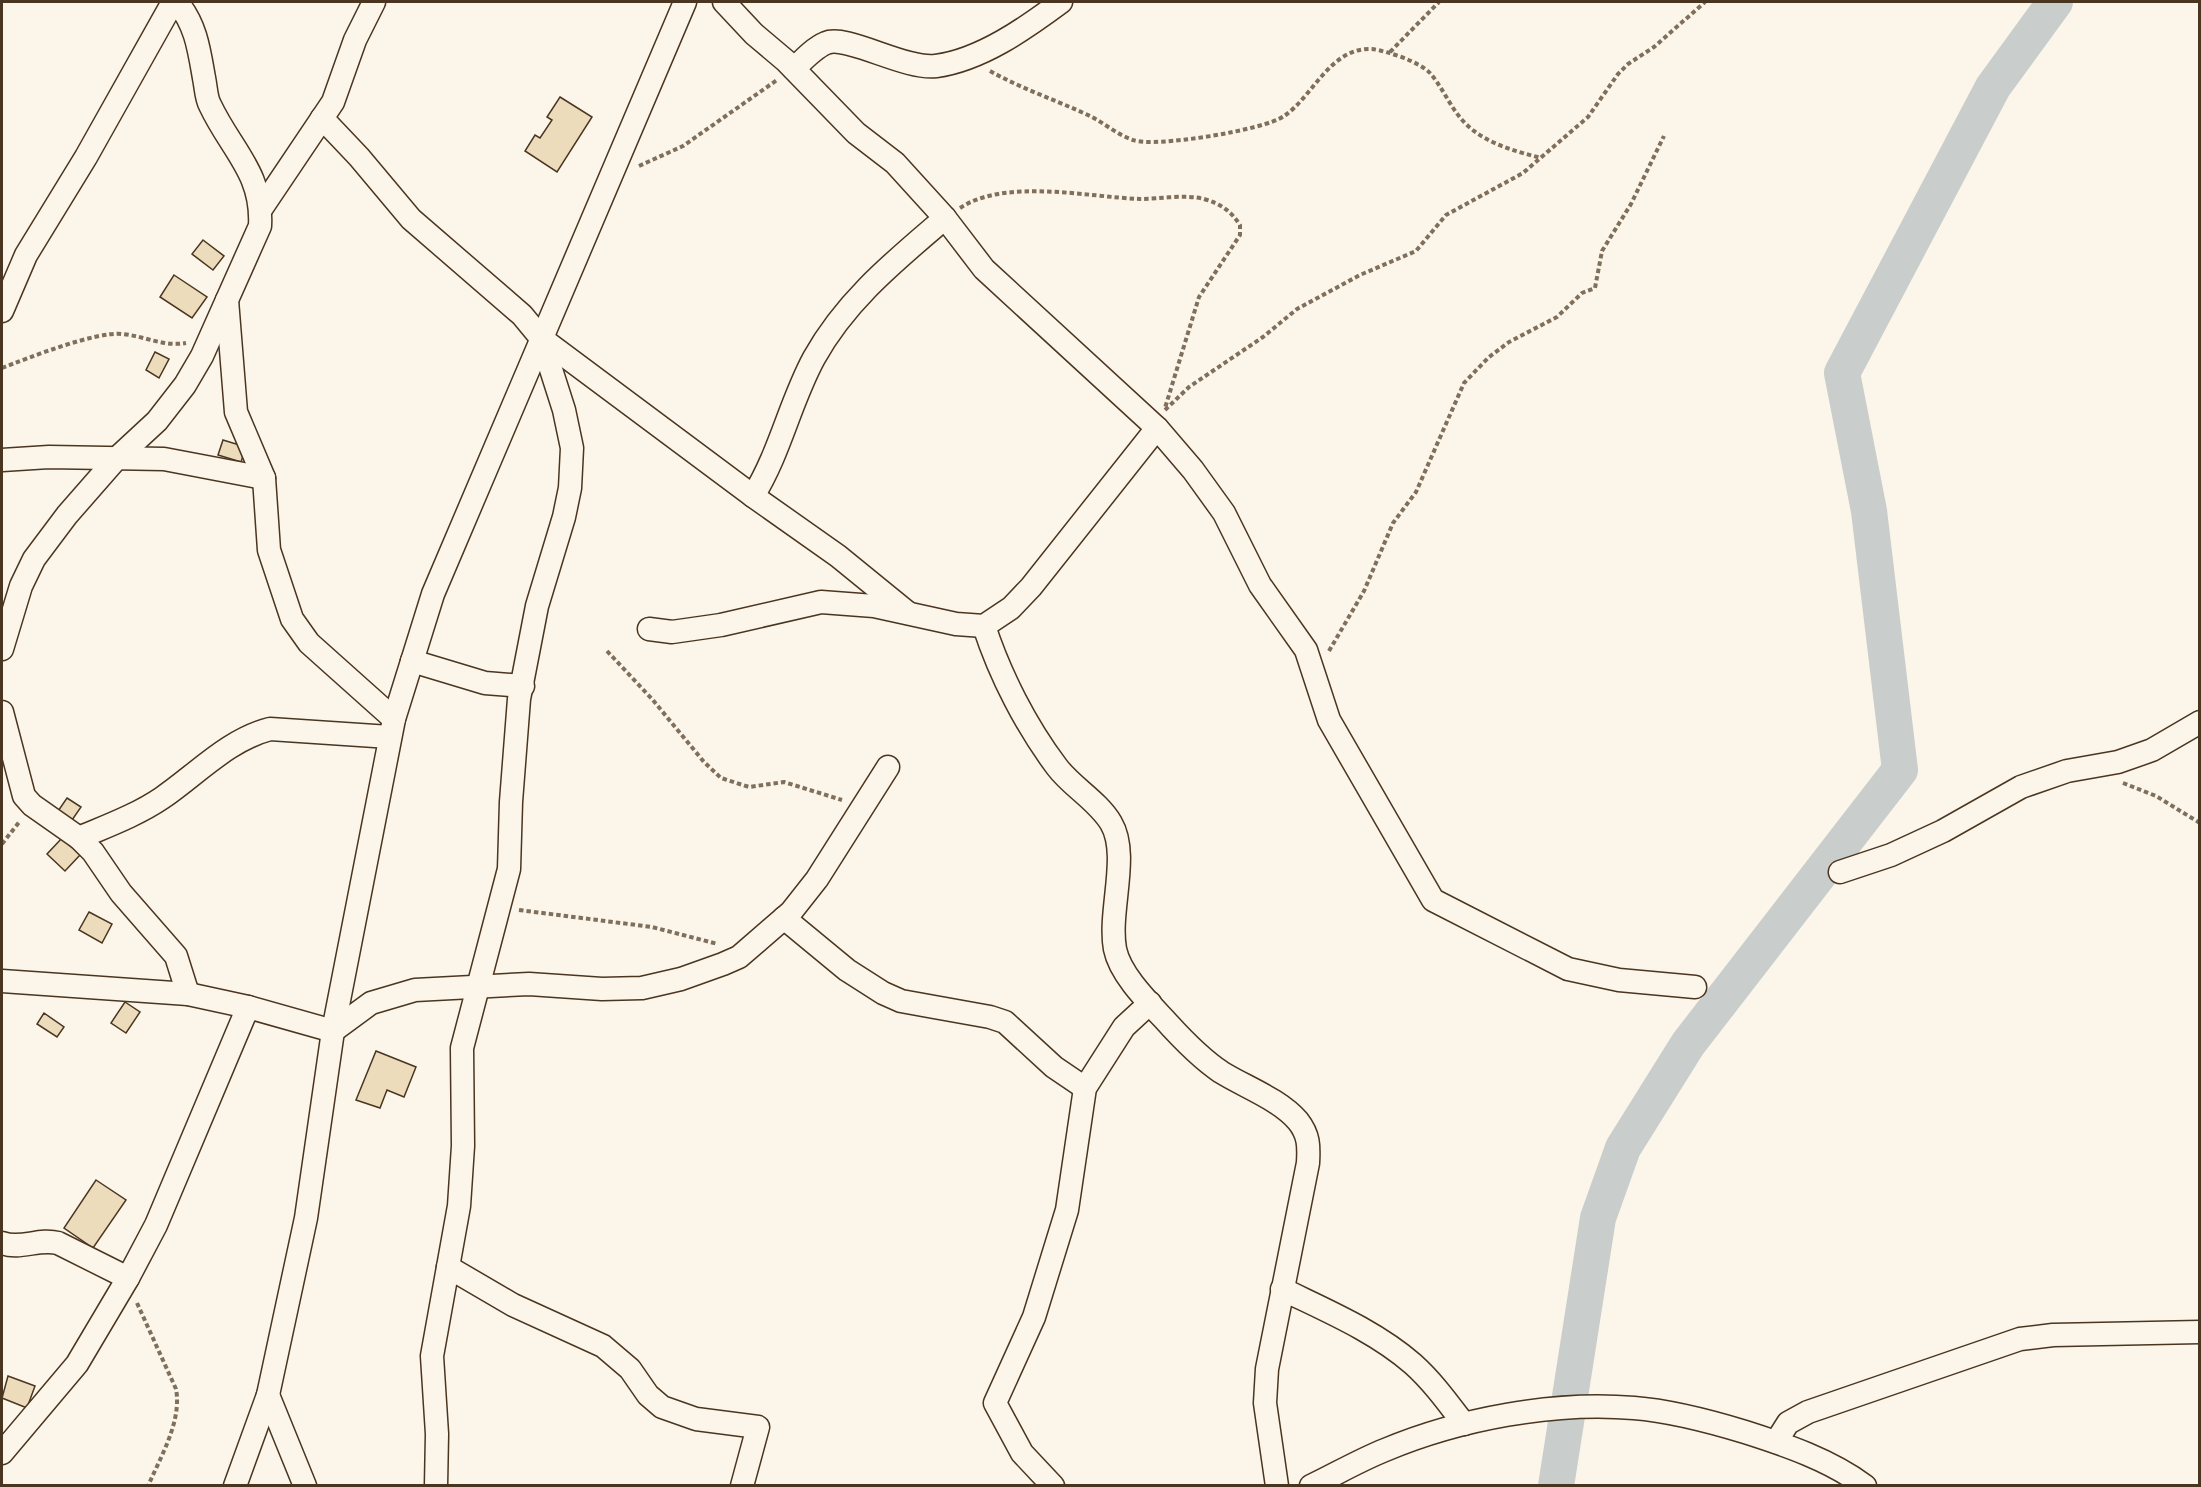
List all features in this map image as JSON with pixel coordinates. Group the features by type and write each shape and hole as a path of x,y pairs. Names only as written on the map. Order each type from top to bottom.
{"street":[{"path":"2,311 26,255 86,158 175,2 188,16 196,32 209,103 255,182 261,209 260,226 255,244 210,338 178,394 157,421 116,459 67,515 34,559 21,586 2,649"},
{"path":"261,209 339,91 355,40 374,2"},
{"path":"235,1485 268,1395 306,1218 333,1031 392,728 412,661 433,594 685,2"},
{"path":"724,2 754,34 794,69 855,133 895,163 945,218 984,269 1160,419 1224,513 1260,585 1306,650 1329,720 1433,900 1569,969 1619,980 1695,987"},
{"path":"794,69 818,47 835,40 914,66 938,66 978,53 1038,20 1061,2"},
{"path":"322,118 359,157 411,219 522,315 541,338 753,496 838,556 908,613"},
{"path":"753,496 765,477 815,357 835,327 869,284 945,218"},
{"path":"227,300 236,412 264,478 269,550 292,619 309,643 392,728"},
{"path":"436,1485 437,1434 432,1356 461,1178 460,1064 509,869 511,802 519,699 537,606 564,517 570,488 572,448 564,410 541,338"},
{"path":"649,629 672,632 721,625 821,602 856,604 984,626 1011,608 1031,587 1160,419"},
{"path":"2,460 49,457 164,459 264,478"},
{"path":"984,626 997,661 1033,731 1058,768 1111,822 1117,839 1118,854 1113,905 1115,951 1124,968 1150,1003 1203,1058 1296,1119 1309,1139 1308,1163 1267,1368 1265,1403 1276,1485"},
{"path":"412,661 485,683 523,686"},
{"path":"2,712 20,785 32,805 79,838 97,857 126,899 176,956 188,994"},
{"path":"1840,872 1891,855 1943,831 2021,787 2067,771 2096,768 2152,750 2199,722"},
{"path":"79,838 156,802 237,742 256,733 270,729 392,728"},
{"path":"333,1031 371,1003 395,994 415,990 529,984 603,989 642,988 707,971 746,951 784,918 817,879 888,767"},
{"path":"784,918 856,977 883,993 920,1005 990,1017 1005,1022 1054,1067 1085,1089"},
{"path":"2,981 188,994 248,1007 333,1031"},
{"path":"1052,1485 1022,1453 995,1403 1034,1317 1067,1210 1085,1089 1124,1027 1150,1003"},
{"path":"2,1453 77,1364 128,1278 156,1225 248,1007"},
{"path":"2,1243 15,1246 49,1240 128,1278"},
{"path":"448,1267 522,1310 603,1346 630,1369 648,1395 662,1407 696,1419 758,1427 741,1485"},
{"path":"1282,1289 1352,1323 1412,1363 1464,1424"},
{"path":"1776,1442 1788,1423 1808,1412 2020,1340 2101,1333 2199,1332"},
{"path":"268,1395 305,1485"},
{"path":"1311,1485 1385,1449 1464,1424 1568,1407 1634,1408 1680,1415 1776,1442 1849,1474 1865,1485"}],"path":[{"path":"1390,52 1439,2"},
{"path":"1160,419 1189,387 1263,337 1297,309 1360,275 1416,251 1446,215 1523,173 1588,117 1623,69 1654,47 1705,2"},
{"path":"978,53 989,71 1010,83 1089,116 1132,140 1147,144 1211,137 1282,118 1341,58 1355,51 1370,49 1390,52 1429,72 1468,127 1503,148 1541,158"},
{"path":"612,173 639,166 683,146 794,69"},
{"path":"1306,650 1322,653 1330,650 1364,591 1393,523 1416,492 1464,383 1489,357 1509,342 1557,317 1582,293 1595,288 1602,250 1631,204 1664,136"},
{"path":"945,218 973,200 1002,193 1202,199 1227,208 1240,225 1240,235 1199,297 1160,419"},
{"path":"2,368 93,338 121,333 159,344 178,344 210,338"},
{"path":"607,651 652,699 704,762 721,778 749,787 784,782 864,806"},
{"path":"2096,768 2156,796 2199,823"},
{"path":"2,844 32,805"},
{"path":"500,908 652,927 746,951"},
{"path":"128,1278 145,1322 176,1389 179,1403 177,1417 148,1485"}],"building":[{"path":"560,97 592,117 557,172 525,151 535,135 540,138 552,120 547,117"},
{"path":"203,240 224,256 213,270 192,254"},
{"path":"174,275 207,297 192,318 160,297"},
{"path":"155,352 169,359 159,378 146,370"},
{"path":"223,440 246,447 241,462 218,455"},
{"path":"67,798 81,807 70,823 56,814"},
{"path":"62,838 80,855 65,871 47,854"},
{"path":"89,912 112,924 102,943 79,930"},
{"path":"125,1002 140,1012 126,1033 111,1023"},
{"path":"44,1013 64,1027 57,1037 37,1024"},
{"path":"376,1051 416,1067 404,1097 387,1090 380,1108 356,1100"},
{"path":"96,1180 126,1200 93,1248 64,1228"},
{"path":"8,1376 35,1386 27,1408 2,1398"}],"waterway":[{"path":"1556,1486 1598,1218 1623,1148 1688,1044 1900,770 1869,511 1842,373 1993,87 2055,2"}]}
